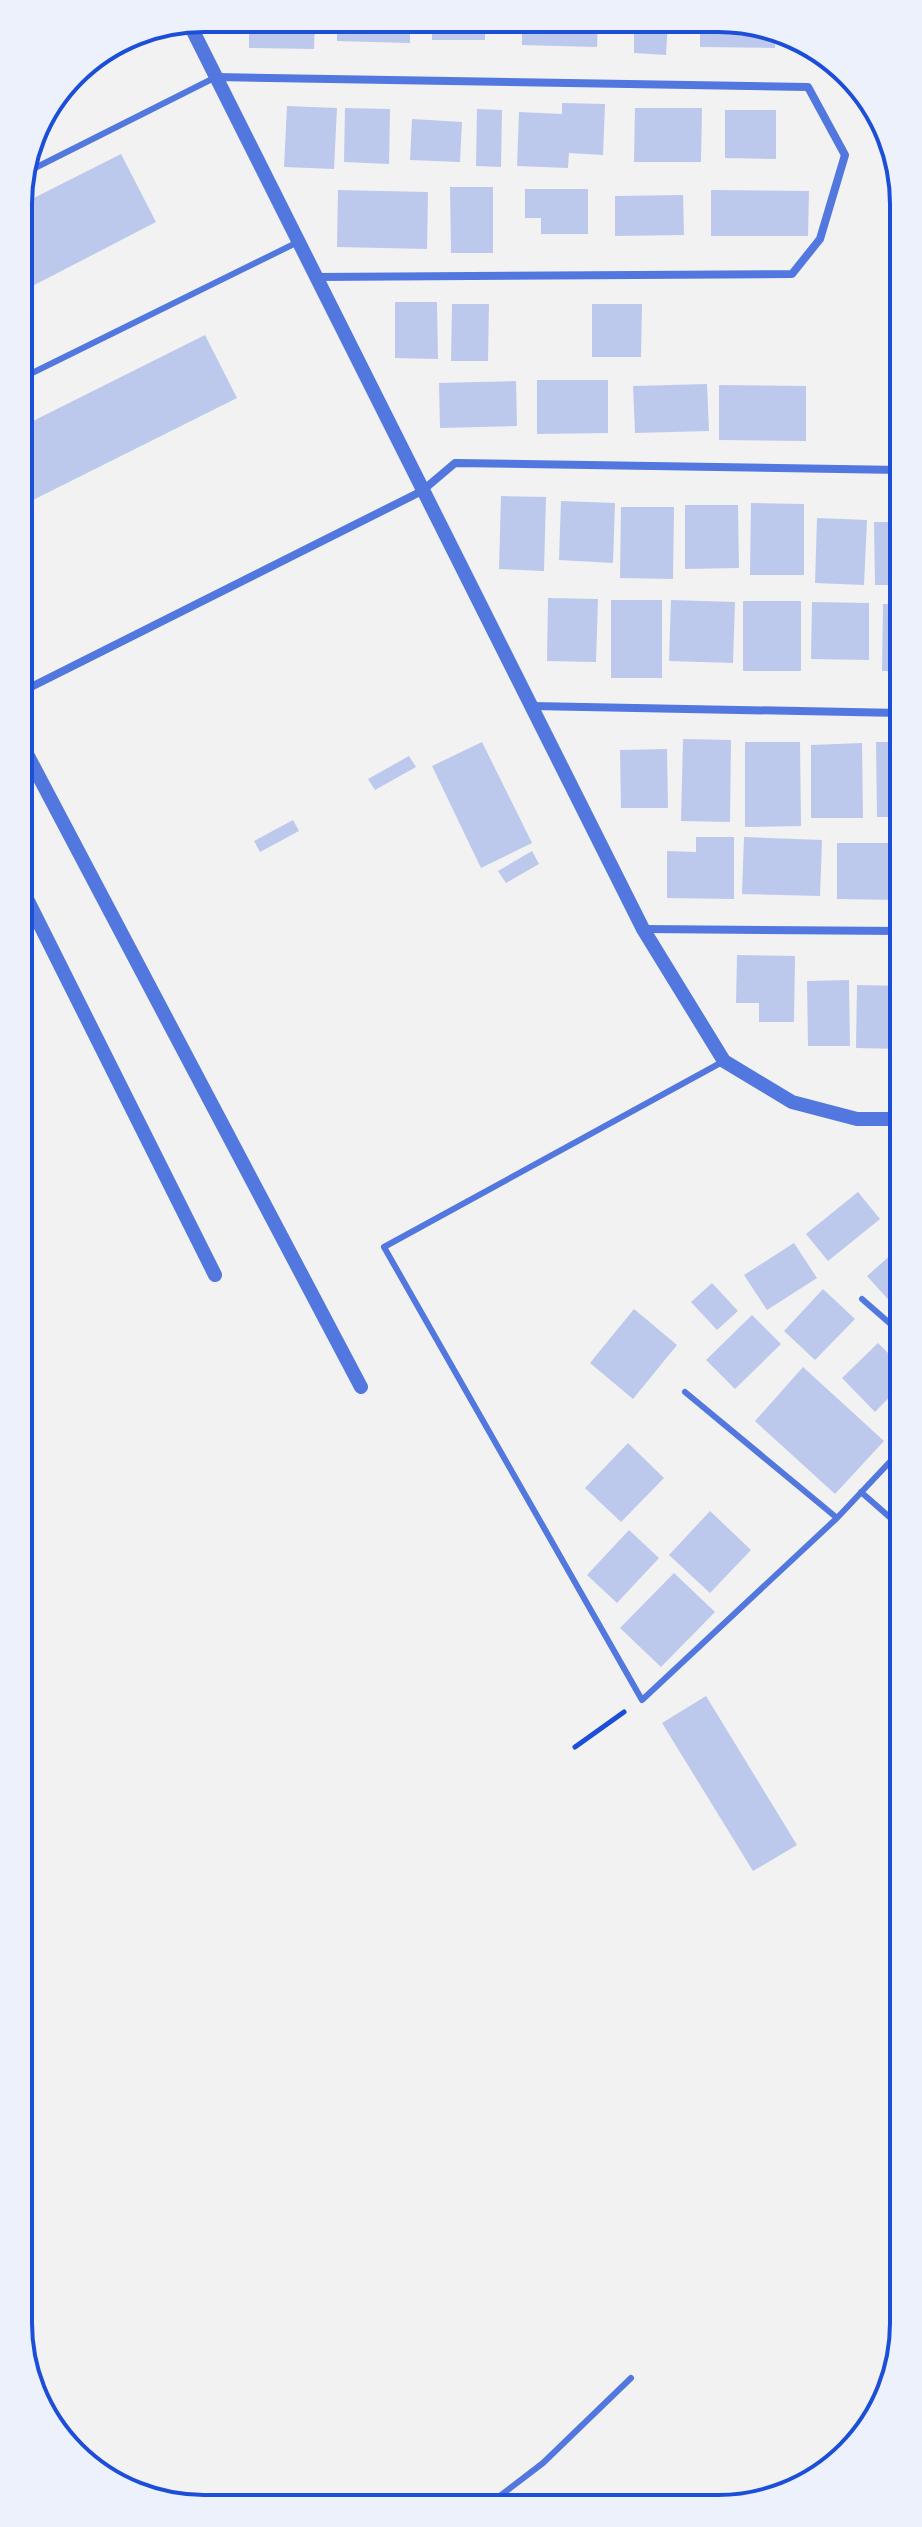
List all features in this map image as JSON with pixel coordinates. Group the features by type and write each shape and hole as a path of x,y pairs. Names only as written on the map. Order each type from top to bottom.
{"street":[{"path":"194,32 643,929 724,1061 792,1102 857,1119 890,1119"},
{"path":"216,77 808,87 845,155 820,239 792,274 316,277"},
{"path":"32,686 422,491 455,463 890,470"},
{"path":"532,706 890,713"},
{"path":"32,764 361,1387"},
{"path":"32,909 215,1275"},
{"path":"643,929 890,931"}],"lane":[{"path":"36,167 216,77"},
{"path":"32,373 298,242"},
{"path":"724,1061 384,1247 642,1700 837,1518 890,1462"},
{"path":"862,1299 890,1324"},
{"path":"685,1392 837,1518"},
{"path":"861,1492 890,1517"},
{"path":"501,2495 543,2463 631,2378"}],"path":[{"path":"575,1747 642,1700"}],"building":[{"path":"249,32 315,32 314,49 249,48"},
{"path":"337,32 410,32 410,43 337,41"},
{"path":"432,32 485,32 485,40 432,40"},
{"path":"522,32 598,32 597,47 522,45"},
{"path":"634,32 667,32 666,55 634,53"},
{"path":"700,32 730,32 775,42 775,48 700,47"},
{"path":"562,103 605,104 603,155 569,153 568,168 517,166 519,112 562,114"},
{"path":"287,106 337,108 334,169 284,167"},
{"path":"345,108 390,109 389,164 344,162"},
{"path":"635,108 702,108 701,162 634,162"},
{"path":"477,109 502,110 501,167 476,166"},
{"path":"725,110 776,110 776,159 725,158"},
{"path":"412,119 462,122 460,162 410,160"},
{"path":"121,154 156,222 32,286 32,199"},
{"path":"450,187 493,187 493,253 451,253"},
{"path":"525,189 588,189 588,234 541,234 541,218 525,218"},
{"path":"338,190 428,192 427,249 337,247"},
{"path":"711,190 809,191 808,236 711,236"},
{"path":"683,195 684,235 615,236 615,196"},
{"path":"395,302 437,302 438,359 395,358"},
{"path":"452,304 489,304 488,361 451,361"},
{"path":"592,304 642,304 641,357 592,357"},
{"path":"205,335 237,398 32,500 32,422"},
{"path":"537,380 608,380 608,433 537,434"},
{"path":"516,381 517,426 440,428 439,383"},
{"path":"707,384 709,431 635,433 633,386"},
{"path":"719,385 806,386 806,441 719,440"},
{"path":"501,496 546,497 544,571 499,569"},
{"path":"561,501 615,503 613,563 559,560"},
{"path":"751,503 804,504 804,575 750,575"},
{"path":"685,505 738,505 739,568 685,569"},
{"path":"621,507 674,507 673,579 620,578"},
{"path":"817,518 867,520 864,585 815,583"},
{"path":"874,522 890,522 890,585 875,585"},
{"path":"548,598 598,599 596,662 547,661"},
{"path":"611,600 662,600 662,678 611,678"},
{"path":"671,600 735,602 733,663 669,661"},
{"path":"743,601 801,601 801,671 743,671"},
{"path":"812,602 869,603 869,660 811,659"},
{"path":"883,604 890,604 890,671 882,671"},
{"path":"683,739 731,740 730,822 681,821"},
{"path":"482,742 532,843 481,868 432,766"},
{"path":"745,742 800,742 801,826 745,827"},
{"path":"876,742 890,742 890,817 877,817"},
{"path":"862,743 863,818 811,818 811,745"},
{"path":"667,749 668,808 621,808 620,750"},
{"path":"409,756 416,767 375,790 368,779"},
{"path":"293,820 299,831 260,852 254,841"},
{"path":"696,837 734,837 734,899 667,898 667,851 696,852"},
{"path":"744,837 822,840 820,896 742,894"},
{"path":"837,843 890,843 890,900 837,899"},
{"path":"532,851 539,864 506,883 498,871"},
{"path":"737,955 795,956 794,1022 759,1022 759,1003 736,1003"},
{"path":"849,980 850,1046 808,1046 807,981"},
{"path":"857,985 890,986 890,1049 856,1048"},
{"path":"858,1192 880,1219 828,1261 806,1234"},
{"path":"794,1243 817,1278 767,1310 744,1275"},
{"path":"890,1256 890,1301 867,1276"},
{"path":"712,1283 738,1311 717,1330 691,1302"},
{"path":"823,1289 855,1319 815,1360 784,1331"},
{"path":"634,1309 677,1345 633,1399 590,1363"},
{"path":"752,1315 781,1344 735,1389 706,1360"},
{"path":"878,1343 890,1355 890,1396 875,1412 842,1378"},
{"path":"803,1367 884,1441 835,1494 755,1421"},
{"path":"628,1443 664,1478 621,1522 585,1488"},
{"path":"710,1511 751,1550 710,1593 669,1555"},
{"path":"629,1530 659,1558 617,1603 587,1575"},
{"path":"674,1573 715,1612 661,1667 620,1628"},
{"path":"706,1696 797,1845 753,1871 662,1723"}]}
